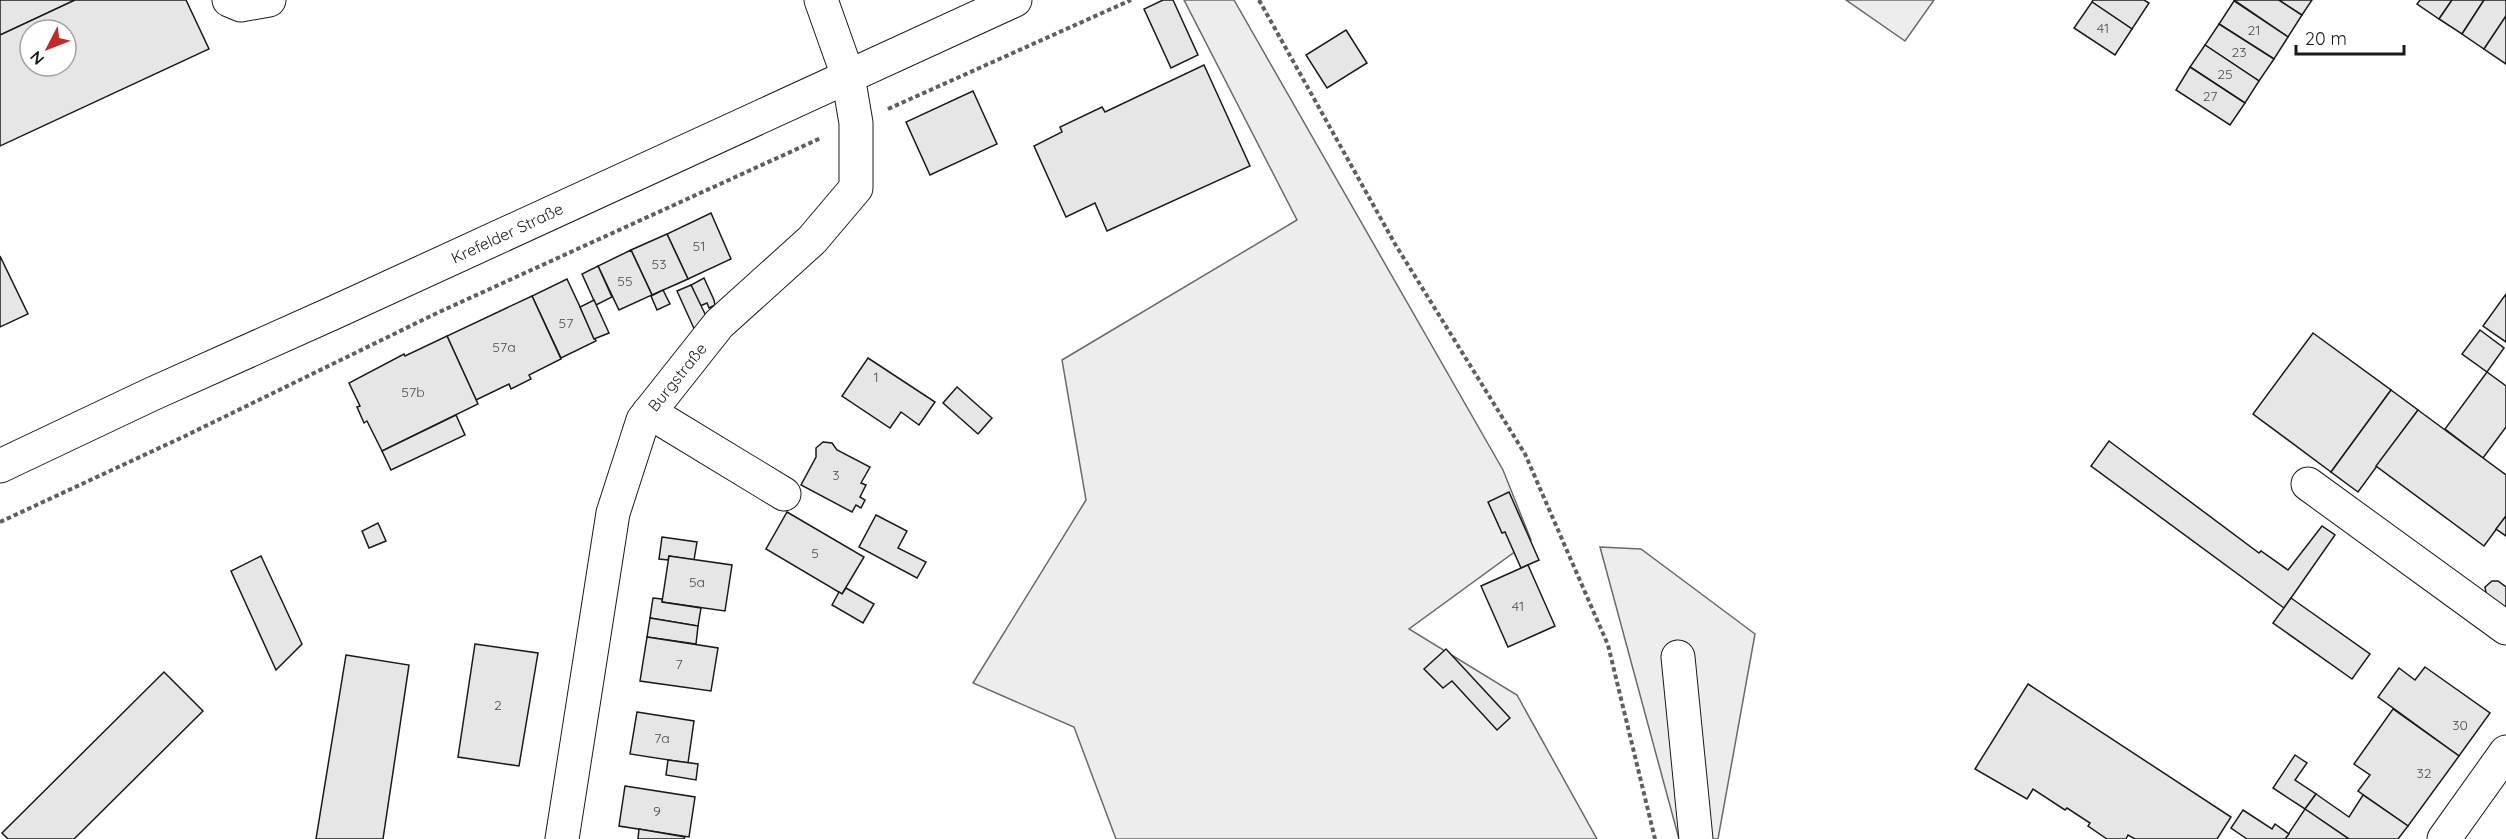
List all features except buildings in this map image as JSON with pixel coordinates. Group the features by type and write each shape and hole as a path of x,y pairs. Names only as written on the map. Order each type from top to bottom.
{"main road":[{"path":"229,0 241,5 269,0"},
{"name":"Burgstraße","path":"562,839 613,513 643,420 719,324 812,240 856,188 856,123 848,76 821,0"},
{"name":"Krefelder Straße","path":"0,466 152,394 333,314 1015,0"},
{"path":"649,412 784,494"},
{"path":"2308,484 2506,628"},
{"path":"1678,657 1696,839"},
{"path":"2444,839 2506,752"}],"path":[{"path":"0,522 172,442 437,313 1131,0"},
{"path":"1259,0 1395,244 1525,454 1608,645 1655,839"}],"shaded area":[{"path":"1184,0 1234,0 1503,470 1531,540 1409,629 1517,695 1597,839 1116,839 1074,727 973,683 1086,500 1062,360 1297,220"},
{"path":"1846,0 1934,0 1905,41"},
{"path":"1600,547 1641,549 1755,634 1718,839 1679,839"}]}
